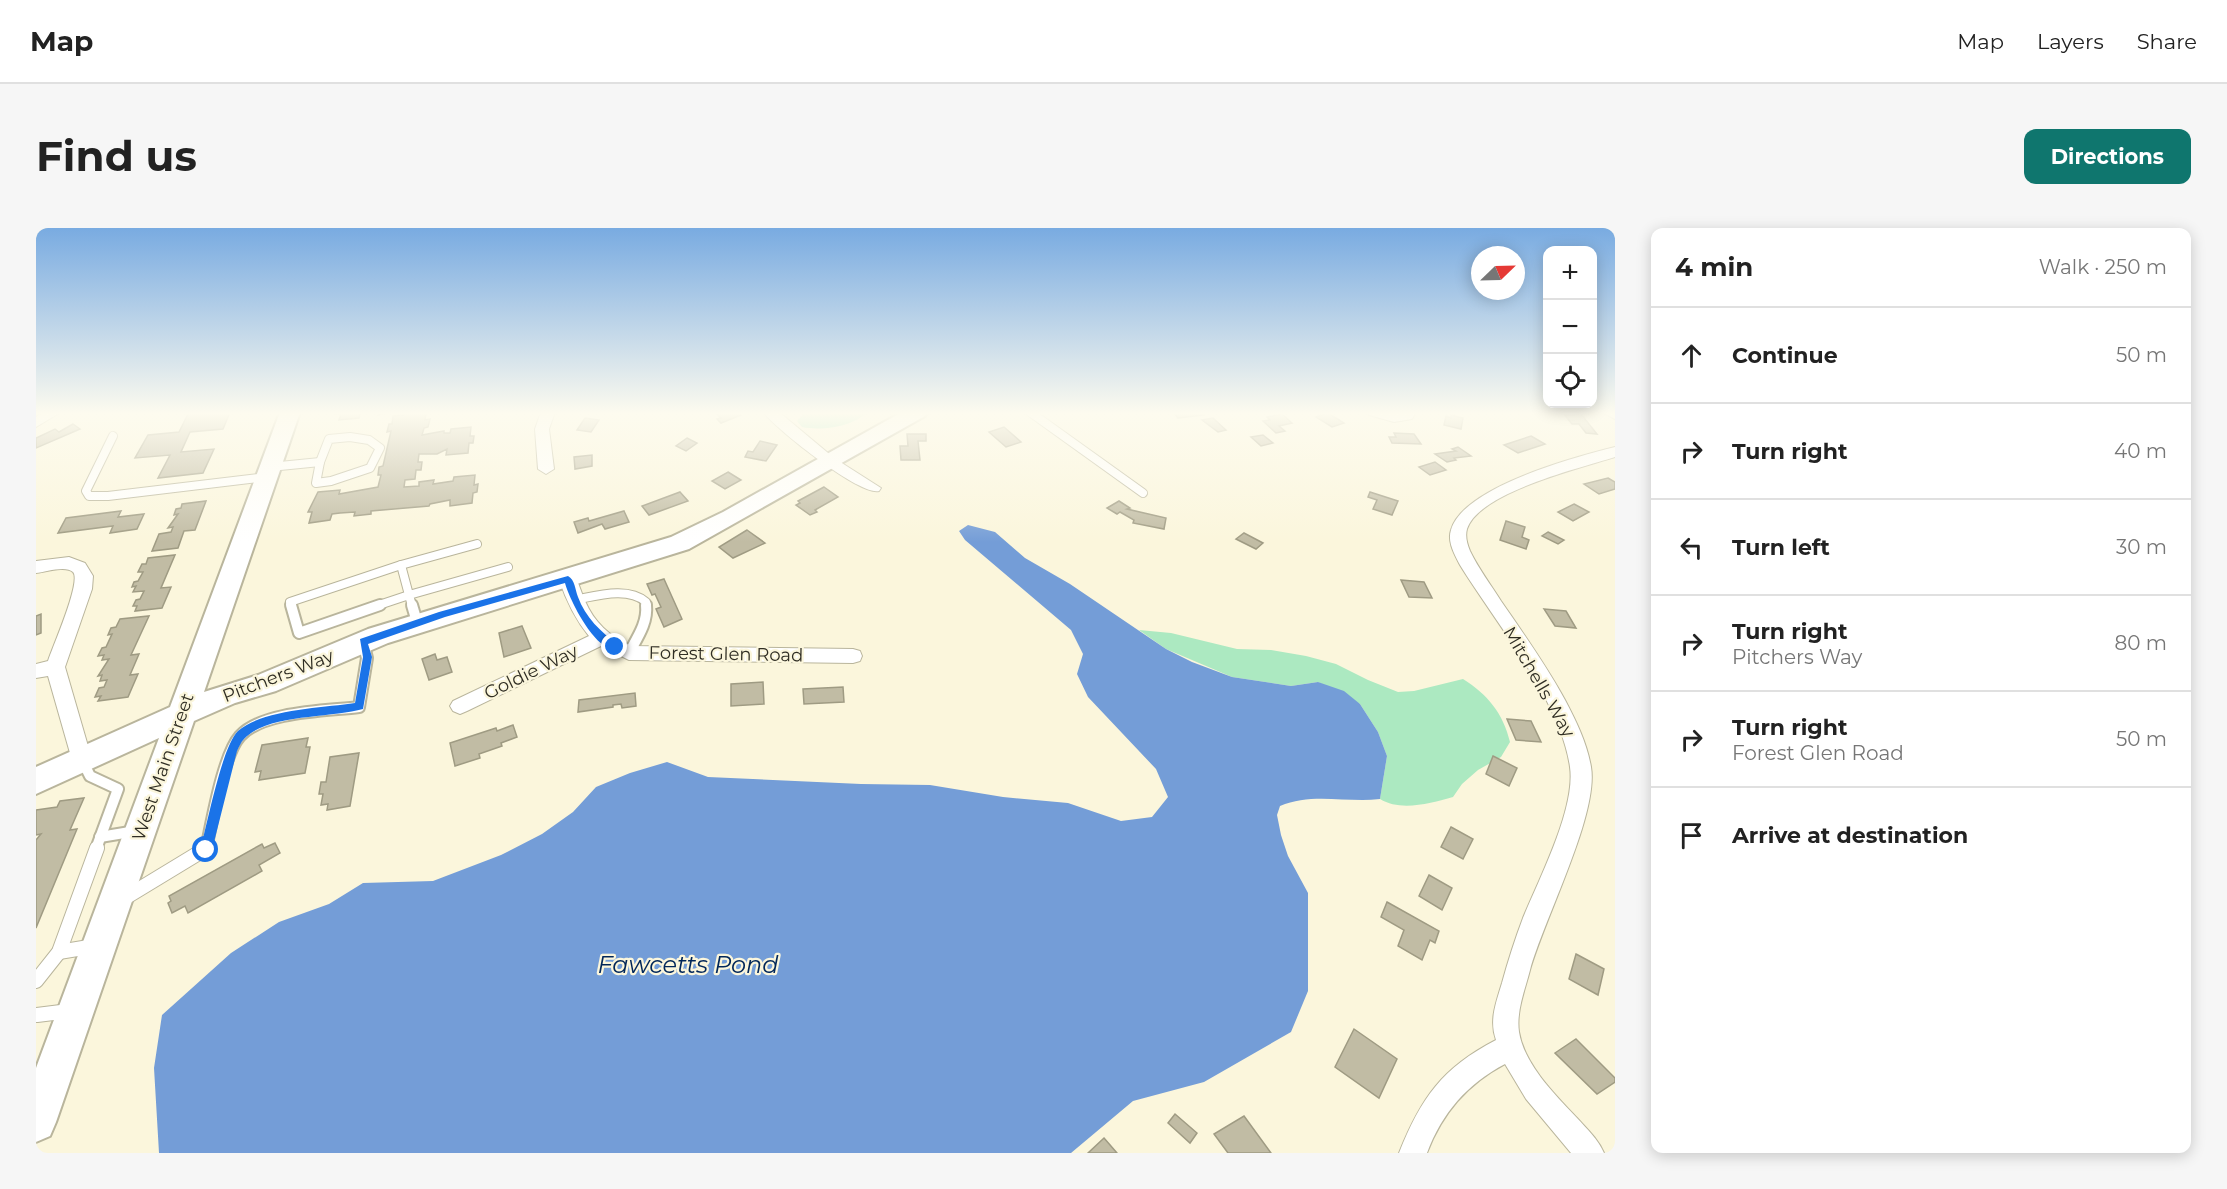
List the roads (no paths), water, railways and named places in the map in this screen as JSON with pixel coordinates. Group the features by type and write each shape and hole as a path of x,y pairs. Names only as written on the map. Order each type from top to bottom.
{"main road":[{"name":"West Main Street","path":"36,1122 274,455"},
{"name":"Pitchers Way","path":"36,782 226,695 266,683 417,622 571,589 680,543 731,517 840,455"}],"street":[{"path":"545,455 546,469"},
{"path":"822,455 873,488"},
{"name":"Mitchells Way","path":"1590,1153 1546,1103 1510,1047 1504,1029 1505,1016 1528,937 1572,820 1581,785 1581,770 1575,744 1559,711 1462,550 1458,533 1463,520 1491,498 1532,479 1608,455"},
{"path":"36,567 69,563 79,567 84,576 83,589 55,667 82,760"},
{"name":"Forest Glen Road","path":"571,589 593,629 615,647 629,653 853,656"},
{"name":"Goldie Way","path":"460,706 602,638"},
{"path":"36,671 55,667"},
{"path":"1413,1153 1431,1112 1450,1087 1474,1065 1510,1047"}],"lane":[{"path":"104,455 86,491 89,496 108,496 320,462"},
{"path":"323,455 316,483 331,482 370,468 376,455"},
{"path":"1090,455 1143,493"},
{"path":"477,544 401,565 290,602 299,633 409,595 508,567"},
{"path":"401,565 417,622"},
{"path":"571,589 636,595 643,598 648,604 648,619 629,653"},
{"path":"115,903 206,850 232,751 241,735 258,724 276,719 359,707 368,657 363,642"},
{"path":"36,981 59,952 118,789 90,776 82,760"},
{"path":"100,837 141,830"},
{"path":"59,952 100,945"},
{"path":"36,1015 77,1011"}],"water":[{"name":"Fawcetts Pond","path":"968,525 995,532 1025,558 1070,584 1166,649 1192,662 1232,677 1291,686 1318,682 1344,691 1360,704 1378,732 1387,756 1380,799 1304,800 1280,806 1277,815 1288,856 1308,893 1308,991 1291,1032 1204,1082 1133,1101 1071,1153 159,1153 154,1068 162,1015 231,953 279,922 329,904 363,883 433,881 501,855 542,834 573,812 596,787 630,773 667,762 708,777 930,785 1003,797 1068,803 1121,821 1152,817 1168,797 1156,769 1088,697 1077,674 1083,654 1071,630 965,540 959,531"}]}
